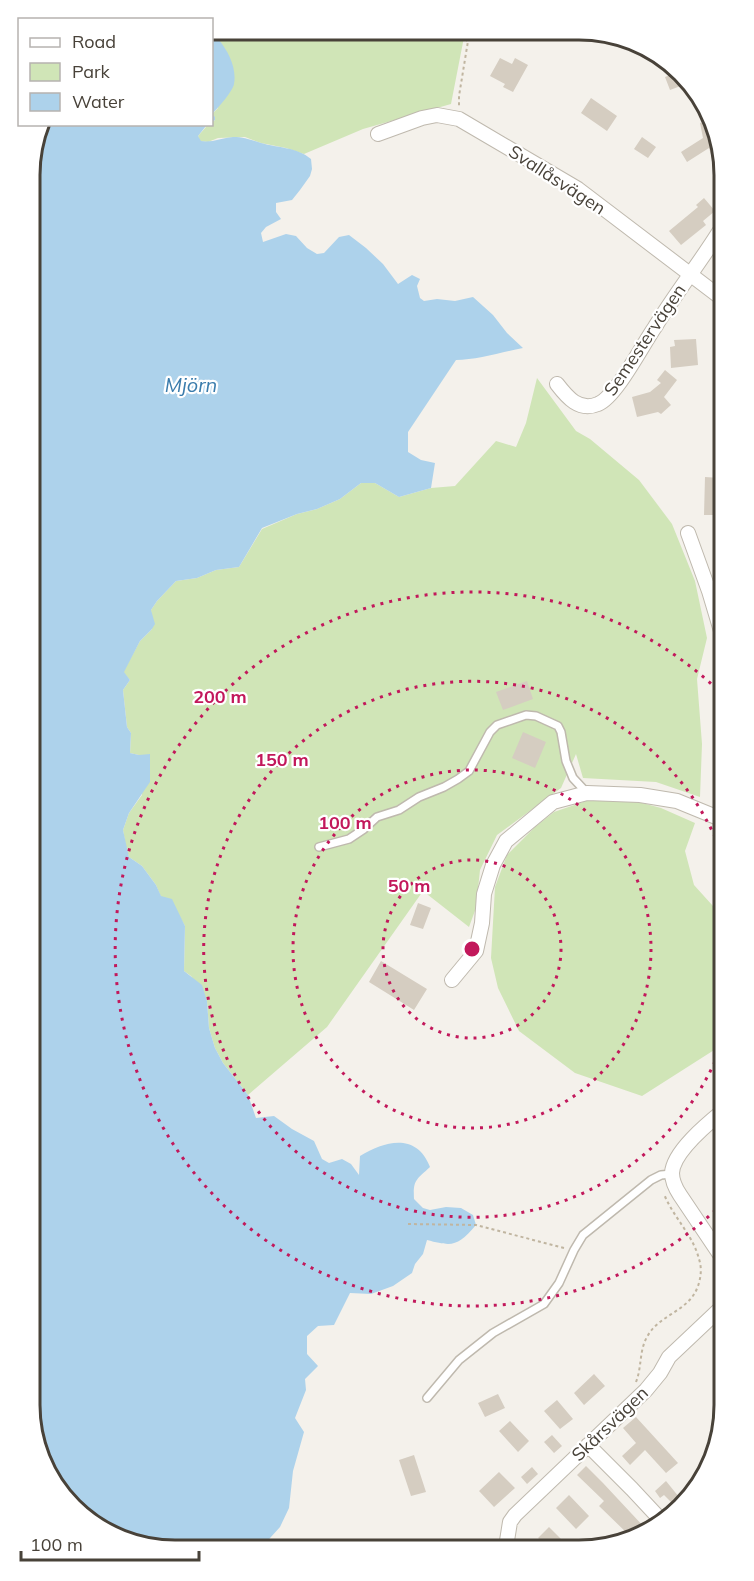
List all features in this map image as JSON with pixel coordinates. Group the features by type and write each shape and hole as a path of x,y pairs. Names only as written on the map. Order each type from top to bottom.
{"street":[{"name":"Svallåsvägen","path":"378,134 437,115 459,119 578,189 714,292"},
{"name":"Semestervägen","path":"557,384 570,400 577,404 590,406 605,400 640,353 654,327 714,240"},
{"path":"688,534 714,607"},
{"path":"452,980 476,951 482,923 484,894 493,865 506,841 554,802 587,793 656,796 677,801 713,816"},
{"path":"713,1121 676,1158 667,1174 713,1244"},
{"name":"Skårsvägen","path":"507,1540 510,1522 515,1515 646,1390 669,1357 713,1315"},
{"path":"588,1445 657,1516"}],"lane":[{"path":"319,847 349,839 377,817 399,810 419,797 458,779 470,771 490,732 497,725 526,715 536,716 558,726 566,761 573,778 587,793"},
{"path":"427,1398 459,1360 493,1333 544,1304 559,1283 582,1235 651,1180 667,1174"}],"path":[{"path":"459,119 459,96 468,41"},
{"path":"636,1383 642,1348 647,1335 660,1321 680,1310 692,1298 697,1290 701,1273 695,1248 664,1195 661,1182 667,1174"},
{"path":"408,1224 476,1225 574,1250"}],"green space":[{"path":"463,40 451,104 363,129 304,154 245,137 200,141 198,136 205,126 213,126 215,120 213,113 218,108 219,41"},
{"path":"537,378 576,431 590,439 639,480 672,524 695,581 707,638 697,679 702,744 700,797 656,782 583,778 576,754 561,788 497,835 480,870 476,908 469,927 423,891 327,1027 248,1095 223,1063 215,1048 209,1028 207,1001 191,976 184,971 185,926 180,917 161,897 156,885 142,866 129,857 126,847 123,830 129,813 142,795 139,755 130,753 131,733 127,727 123,690 130,680 123,672 140,641 152,629 151,610 176,581 197,578 216,570 239,567 262,529 340,499 361,483 375,483 399,497 431,488 455,486 496,441 516,447 526,423"},
{"path":"631,800 661,808 695,823 685,851 694,885 713,906 713,1051 642,1096 575,1073 519,1031 498,988 491,958 495,887 507,855 554,812 586,801"}],"water":[{"path":"213,41 220,41 226,49 235,78 231,91 213,113"},
{"name":"Mjörn","path":"50,126 206,126 198,136 201,141 233,137 300,152 311,159 310,176 292,200 276,203 276,212 281,219 266,227 261,233 263,242 286,234 296,236 307,248 317,254 324,253 339,237 349,235 383,264 398,284 412,275 420,279 417,286 420,298 424,301 437,299 455,301 473,297 523,348 456,360 408,432 408,452 421,460 435,463 431,488 399,497 375,483 361,483 340,499 262,528 239,567 216,570 197,578 176,581 151,610 155,624 140,641 124,672 130,680 123,690 127,727 131,733 130,753 150,754 150,782 129,813 123,830 129,857 142,866 161,896 172,899 185,926 184,971 202,985 207,1001 209,1028 215,1048 223,1063 248,1095 256,1118 274,1116 314,1141 322,1159 329,1163 342,1159 351,1164 359,1175 360,1156 390,1143 409,1144 424,1156 430,1167 416,1181 414,1199 423,1208 430,1210 446,1207 461,1208 473,1215 476,1225 454,1243 443,1244 427,1240 423,1254 415,1264 412,1273 393,1286 371,1294 350,1293 334,1325 318,1326 307,1336 307,1354 318,1366 305,1379 306,1390 295,1418 304,1432 293,1471 289,1508 280,1527 268,1540 166,1540 149,1538 116,1527 93,1513 68,1488 51,1457 42,1423 40,1406 41,166 45,140"}],"building":[{"path":"500,58 512,64 515,58 528,65 513,92 503,87 505,84 490,76"},
{"path":"669,75 680,86 670,90 665,77"},
{"path":"591,98 617,116 607,131 581,113"},
{"path":"702,122 709,140 712,158 709,148 687,162 681,152 703,138 700,123"},
{"path":"642,137 656,147 648,158 634,149"},
{"path":"704,198 714,212 703,221 706,225 681,245 669,231 698,207 696,205"},
{"path":"696,339 698,365 671,368 670,347 675,346 674,340"},
{"path":"665,370 677,380 664,397 671,405 661,414 658,412 637,417 632,397 650,392 661,383 657,380"},
{"path":"705,477 714,478 714,515 704,515"},
{"path":"527,681 533,699 503,710 496,692"},
{"path":"523,732 546,742 535,768 512,758"},
{"path":"418,903 431,908 423,929 410,925"},
{"path":"381,961 427,989 414,1010 369,982"},
{"path":"594,1374 605,1386 584,1405 574,1393"},
{"path":"498,1394 505,1408 485,1417 478,1403"},
{"path":"557,1400 573,1419 560,1429 544,1411"},
{"path":"636,1417 678,1463 666,1473 645,1450 630,1465 622,1456 636,1443 623,1428"},
{"path":"510,1421 529,1441 518,1452 499,1431"},
{"path":"552,1435 562,1446 554,1453 544,1442"},
{"path":"414,1455 426,1492 411,1496 399,1460"},
{"path":"586,1466 642,1524 626,1532 599,1506 604,1501 577,1475"},
{"path":"532,1467 538,1474 527,1484 521,1477"},
{"path":"499,1472 515,1488 494,1507 479,1491"},
{"path":"666,1481 679,1496 672,1503 664,1495 660,1498 655,1491"},
{"path":"569,1495 589,1516 576,1529 556,1508"},
{"path":"549,1527 562,1540 540,1540 538,1538"}]}
